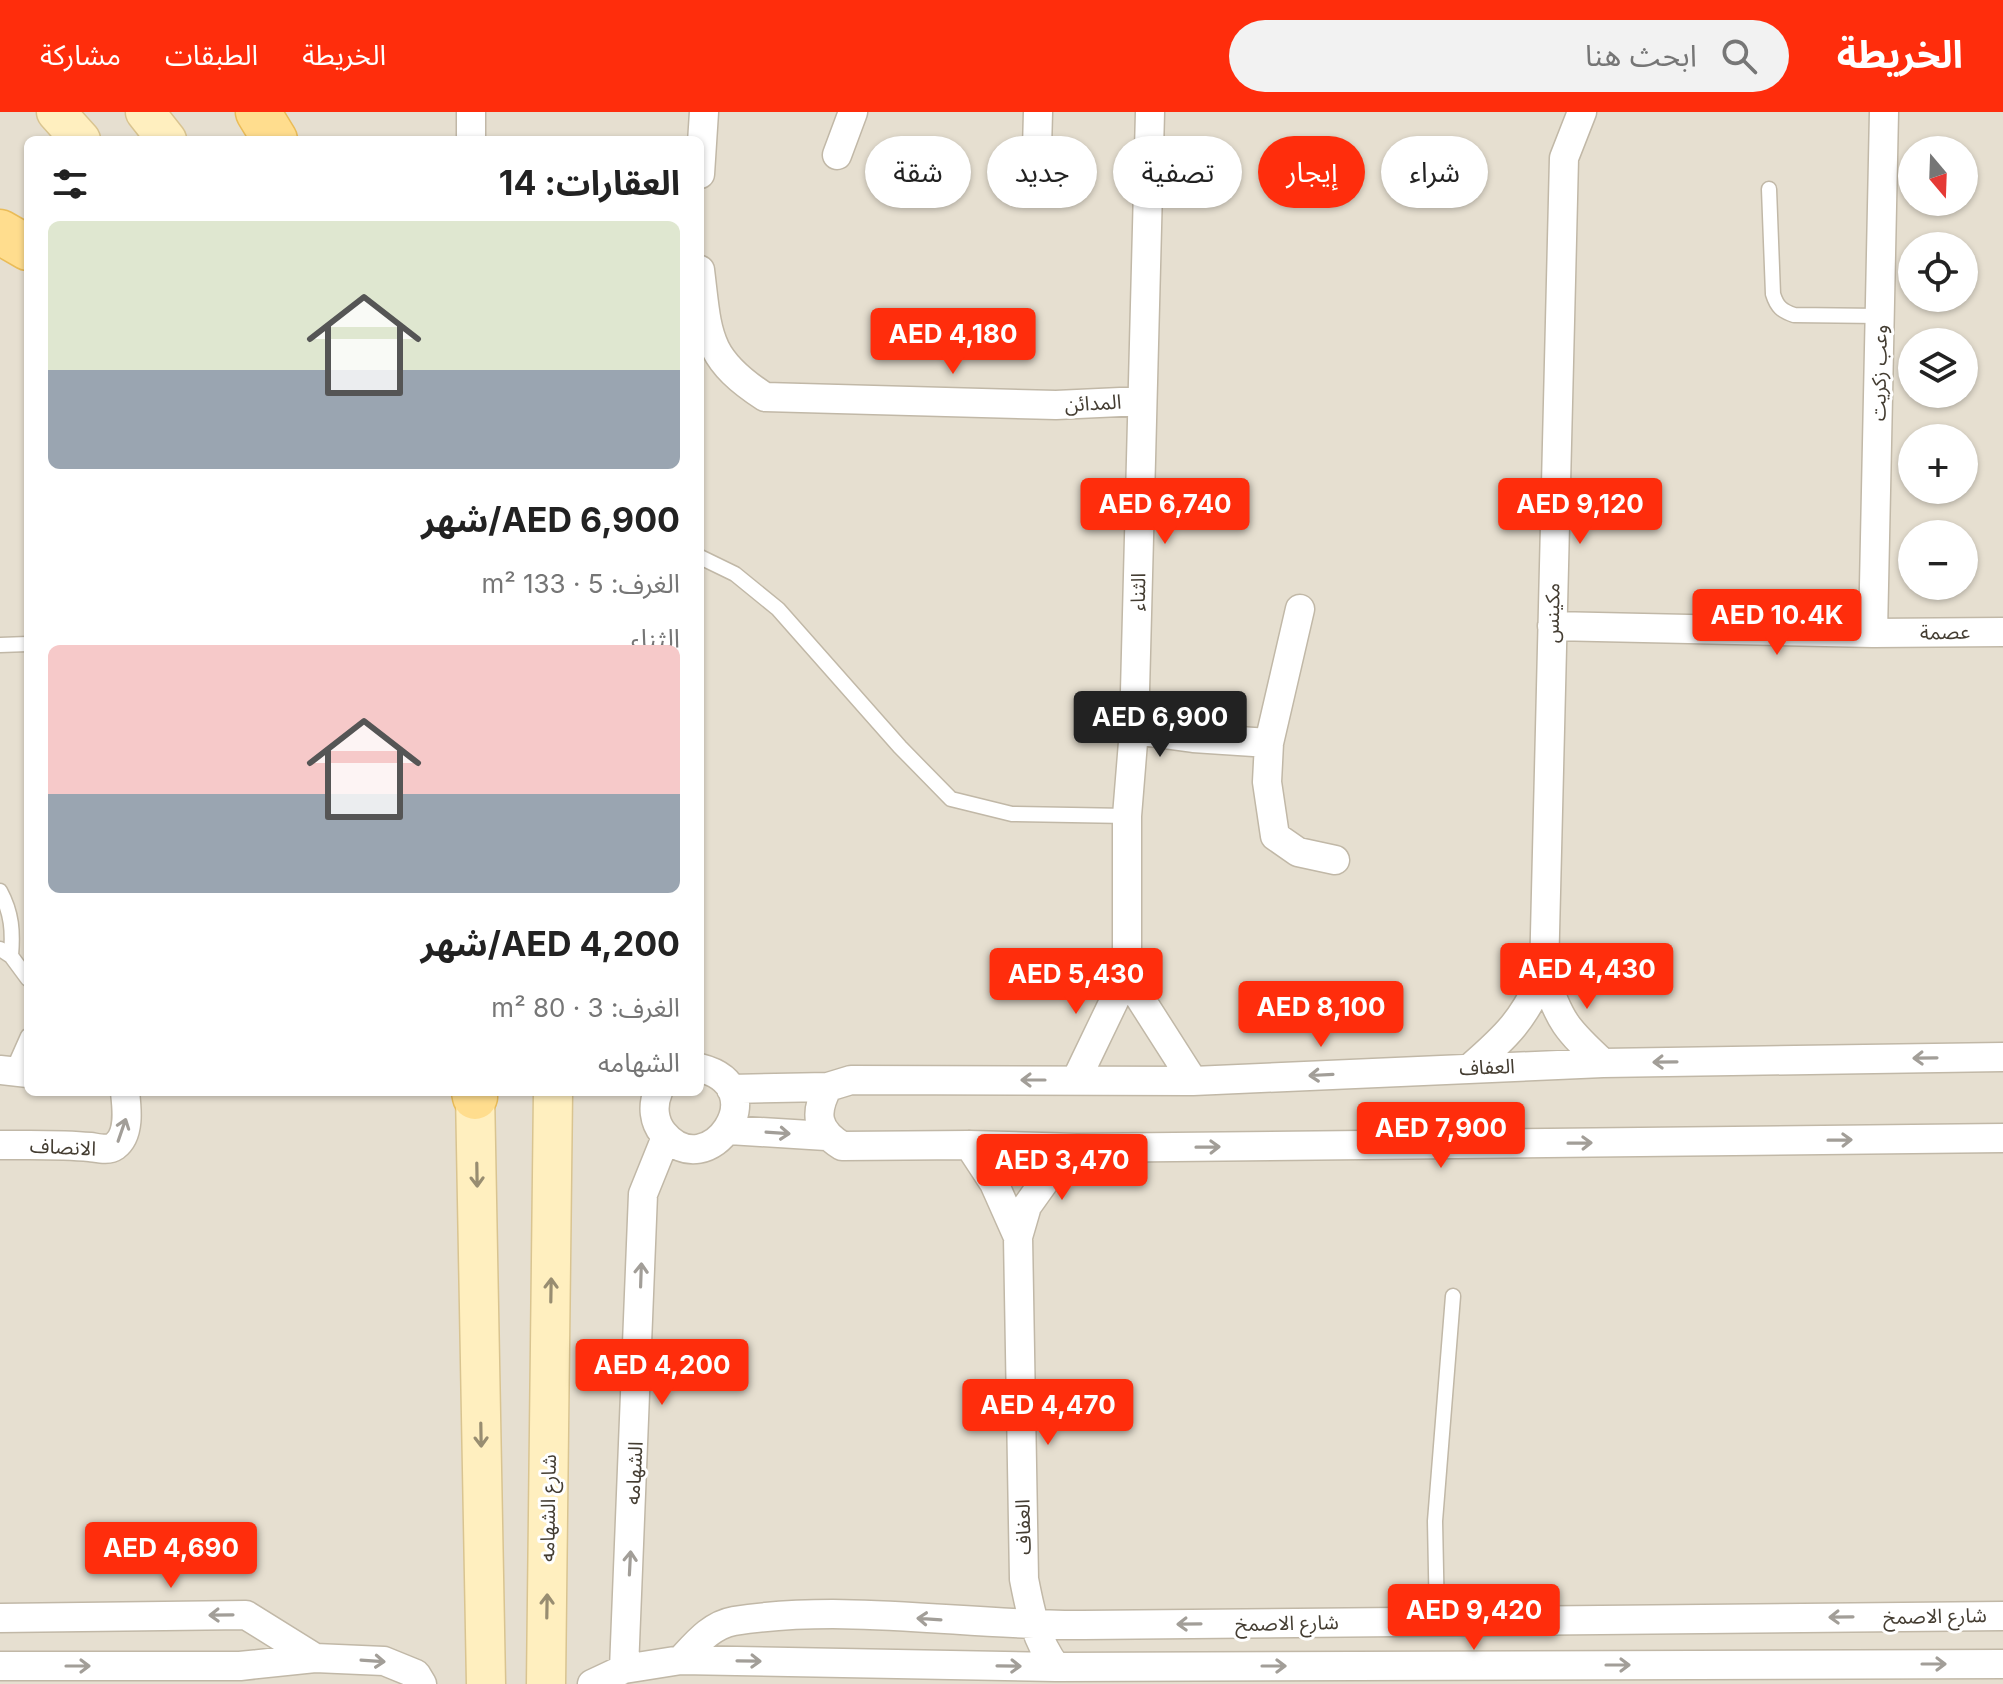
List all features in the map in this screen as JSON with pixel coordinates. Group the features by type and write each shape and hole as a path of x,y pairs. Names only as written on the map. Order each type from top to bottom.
{"main road":[{"path":"56,112 77,136"},
{"path":"145,112 164,136"},
{"path":"258,112 273,136"},
{"path":"0,232 24,246"},
{"path":"475,1096 486,1684"},
{"name":"شارع الشهامه","path":"546,1684 553,1096"}],"street":[{"path":"471,112 471,136"},
{"path":"702,136 704,112"},
{"path":"837,155 853,112"},
{"path":"1037,136 1038,112"},
{"name":"الثناء","path":"1076,1080 1126,976 1127,816 1134,730 1150,112"},
{"name":"مكينس","path":"1582,112 1564,158 1544,974 1554,1006 1569,1032 1603,1063"},
{"name":"وعب زكريت","path":"1873,633 1884,112"},
{"name":"المدائن","path":"704,300 708,330 717,354 736,378 765,397 1056,405 1142,401"},
{"path":"1300,609 1269,743 1267,782 1275,836 1298,852 1335,860"},
{"name":"عصمة","path":"1552,626 1873,633 2003,632"},
{"path":"1134,730 1269,743"},
{"name":"مكينس","path":"1470,1068 1507,1036 1529,1007 1544,974"},
{"path":"1126,976 1193,1081"},
{"name":"العفاف","path":"731,1089 828,1087 851,1080 1193,1081 1603,1063 2003,1057"},
{"path":"657,1096 654,1113 666,1137 678,1145 693,1149 719,1141 729,1130 735,1103 731,1089 723,1078 704,1069"},
{"path":"826,1136 819,1118 821,1101 828,1087"},
{"name":"الانصاف","path":"0,1145 67,1145 107,1149 115,1146 123,1136 127,1113 125,1096"},
{"path":"729,1130 826,1136 842,1146 1077,1148 2003,1138"},
{"name":"الشهامه","path":"624,1669 643,1194 666,1137"},
{"name":"العفاف","path":"969,1145 994,1183 1018,1237"},
{"name":"العفاف","path":"1056,1667 1042,1646 1024,1579 1018,1237 1027,1206 1047,1178 1077,1148"},
{"path":"0,1618 246,1615 315,1658"},
{"name":"شارع الاصمخ","path":"681,1660 704,1635 729,1622 784,1615 864,1615 1035,1626 2003,1616"},
{"path":"1500,1621 1500,1675"},
{"path":"0,1666 240,1666 315,1658 384,1661 416,1674 422,1684"},
{"path":"592,1684 624,1669 681,1660 1500,1675 2003,1664"}],"lane":[{"path":"1769,189 1776,304 1784,312 1794,315 1880,316"},
{"path":"704,559 735,574 778,609 890,736 951,799 1012,814 1127,816"},
{"path":"0,645 24,644"},
{"path":"0,891 13,927 6,953 24,974"},
{"path":"13,1072 24,1046"},
{"path":"1437,1621 1435,1521 1453,1296"}],"shaded area":[{"path":"0,112 2003,112 2003,1684 0,1684"}]}
